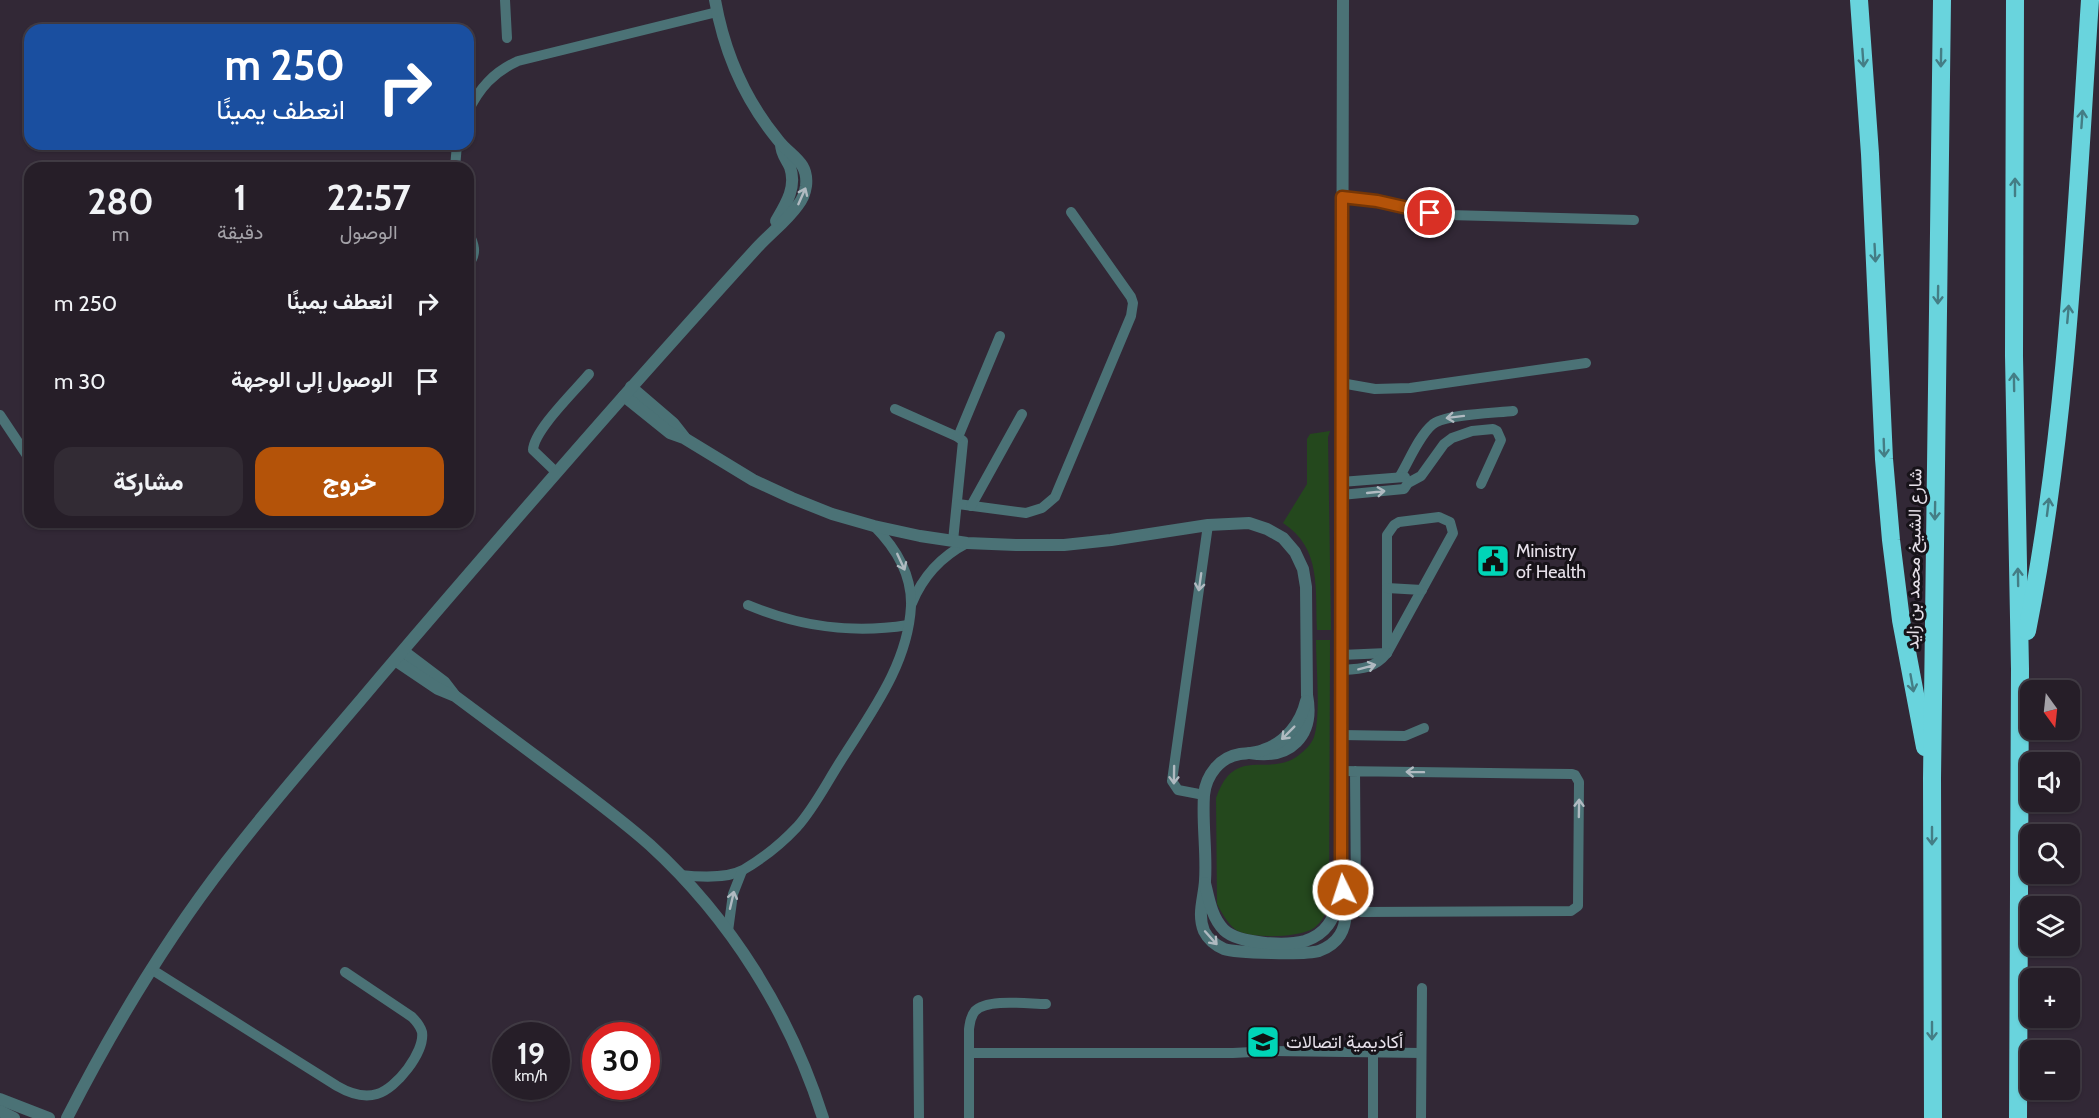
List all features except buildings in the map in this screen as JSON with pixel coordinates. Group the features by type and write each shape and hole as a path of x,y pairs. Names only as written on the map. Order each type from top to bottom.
{"highway":[{"path":"1859,0 1870,154 1884,459 1891,540 1903,631 1932,778"},
{"name":"شارع الشيخ محمد بن زايد","path":"1933,1118 1932,778 1942,0"},
{"path":"2015,0 2014,356 2020,669 2018,1118"},
{"path":"2020,669 2044,533 2055,450 2070,295 2090,0"}],"street":[{"path":"627,392 673,423 684,438 753,480 832,514 874,526 967,543 1016,545 1064,545 1208,525 1249,523 1267,528 1282,538 1295,552 1303,569 1306,587 1307,695 1310,710 1308,724 1301,737 1291,747 1278,754 1264,756 1250,753 1239,754 1228,758 1211,773 1204,795 1205,883 1201,902 1202,922 1215,944 1230,950 1272,947 1313,952 1328,947 1335,942 1345,925 1346,916 1341,871 1343,0"},
{"path":"67,1118 97,1061 151,969 188,914 234,853 399,655 627,392 799,204 806,186 806,177 799,159 781,144 763,120 734,67 716,6"},
{"path":"399,655 444,682 455,696 604,807 680,875 728,931 761,979 789,1030 813,1084 823,1118"},
{"path":"0,1099 49,1118"},
{"path":"0,1111 14,1118"}],"lane":[{"path":"505,0 507,38"},
{"path":"474,102 492,77 518,61 716,6"},
{"path":"1342,197 1377,201 1439,214 1634,220"},
{"path":"958,504 1026,513 1042,508 1055,497 1131,316 1133,310 1131,297 1071,212"},
{"path":"958,437 1000,336"},
{"path":"1341,382 1375,389 1410,388 1586,363"},
{"path":"557,473 533,450 533,442 589,374"},
{"path":"895,409 958,437 964,444 954,541"},
{"path":"1404,480 1426,431 1436,422 1449,418 1514,411"},
{"path":"971,506 1022,414"},
{"path":"0,415 24,451"},
{"path":"1341,482 1404,480 1421,476 1444,444 1452,438 1472,431 1493,429 1497,431 1501,440 1481,484"},
{"path":"1341,495 1400,490 1407,486 1404,480"},
{"path":"1341,670 1370,668 1388,653 1453,533 1450,522 1445,518 1405,521 1394,525 1387,535 1388,653"},
{"path":"1204,795 1178,790 1172,781 1208,525"},
{"path":"680,875 711,876 742,871 786,837 809,810 883,694 899,660 909,625 911,606 908,580 902,562 892,546 874,526"},
{"path":"911,606 933,569 946,555 967,543"},
{"path":"1387,588 1422,590"},
{"path":"748,605 792,621 815,626 862,630 909,625"},
{"path":"1341,655 1388,653"},
{"path":"1341,735 1405,736 1424,728"},
{"path":"1341,771 1355,771 1575,775 1580,782 1578,906 1574,911 1361,912 1357,907 1355,771"},
{"path":"1341,871 1356,865"},
{"path":"728,931 733,894 742,871"},
{"path":"151,969 349,1093 363,1096 377,1094 390,1088 401,1079 419,1048 422,1031 412,1017 345,972"},
{"path":"1421,1118 1422,988"},
{"path":"918,1000 919,1118"},
{"path":"969,1118 970,1019 984,1005 1046,1004"},
{"path":"969,1053 1272,1051 1421,1053"},
{"path":"1373,1053 1373,1118"}],"green space":[{"path":"1330,431 1328,437 1331,630 1317,630 1316,585 1310,557 1296,533 1283,523 1307,484 1307,439 1310,434"},
{"path":"1316,640 1330,640 1329,904 1319,923 1307,931 1275,936 1243,933 1230,924 1217,904 1216,798 1224,781 1233,771 1242,767 1287,761 1299,755 1311,742 1317,716"}],"place":[{"name":"Ministry of Health","path":"1493,561"},
{"name":"أكاديمية اتصالات","path":"1263,1042"}],"route":[{"path":"1343,890 1341,876 1342,197 1377,201 1430,213"}]}
